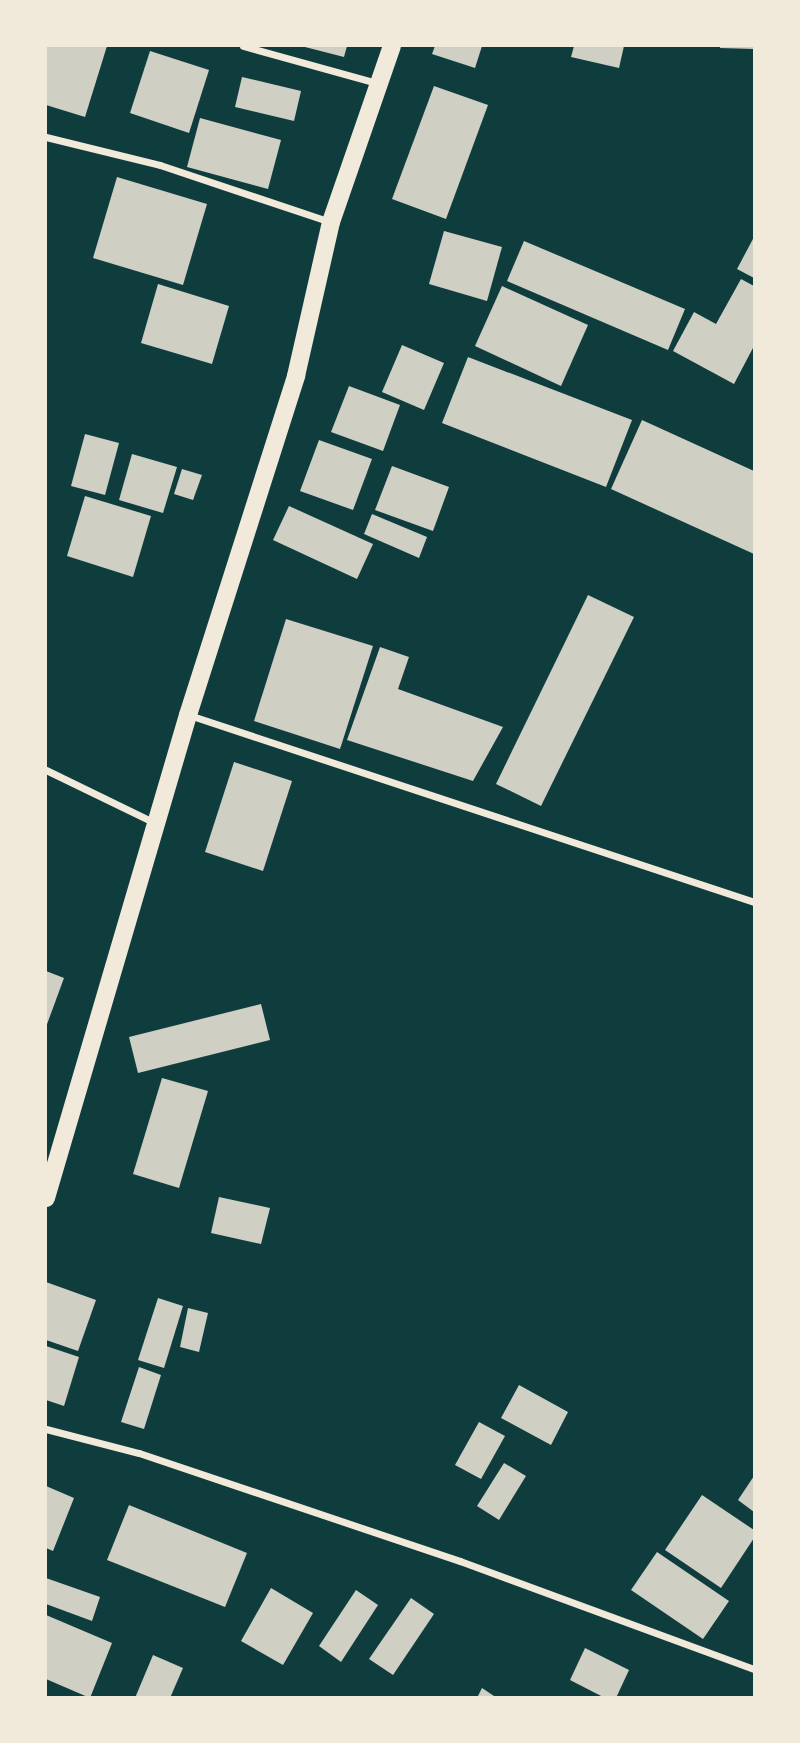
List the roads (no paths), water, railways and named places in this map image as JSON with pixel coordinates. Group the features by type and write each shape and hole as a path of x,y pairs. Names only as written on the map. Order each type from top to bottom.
{"main road":[{"path":"46,1198 188,715 296,376 331,222 392,46"}],"street":[{"path":"243,46 380,85"},
{"path":"46,137 160,165 331,222"},
{"path":"188,715 754,902"},
{"path":"46,770 157,824"},
{"path":"46,1429 139,1454 460,1561 754,1669"}]}
